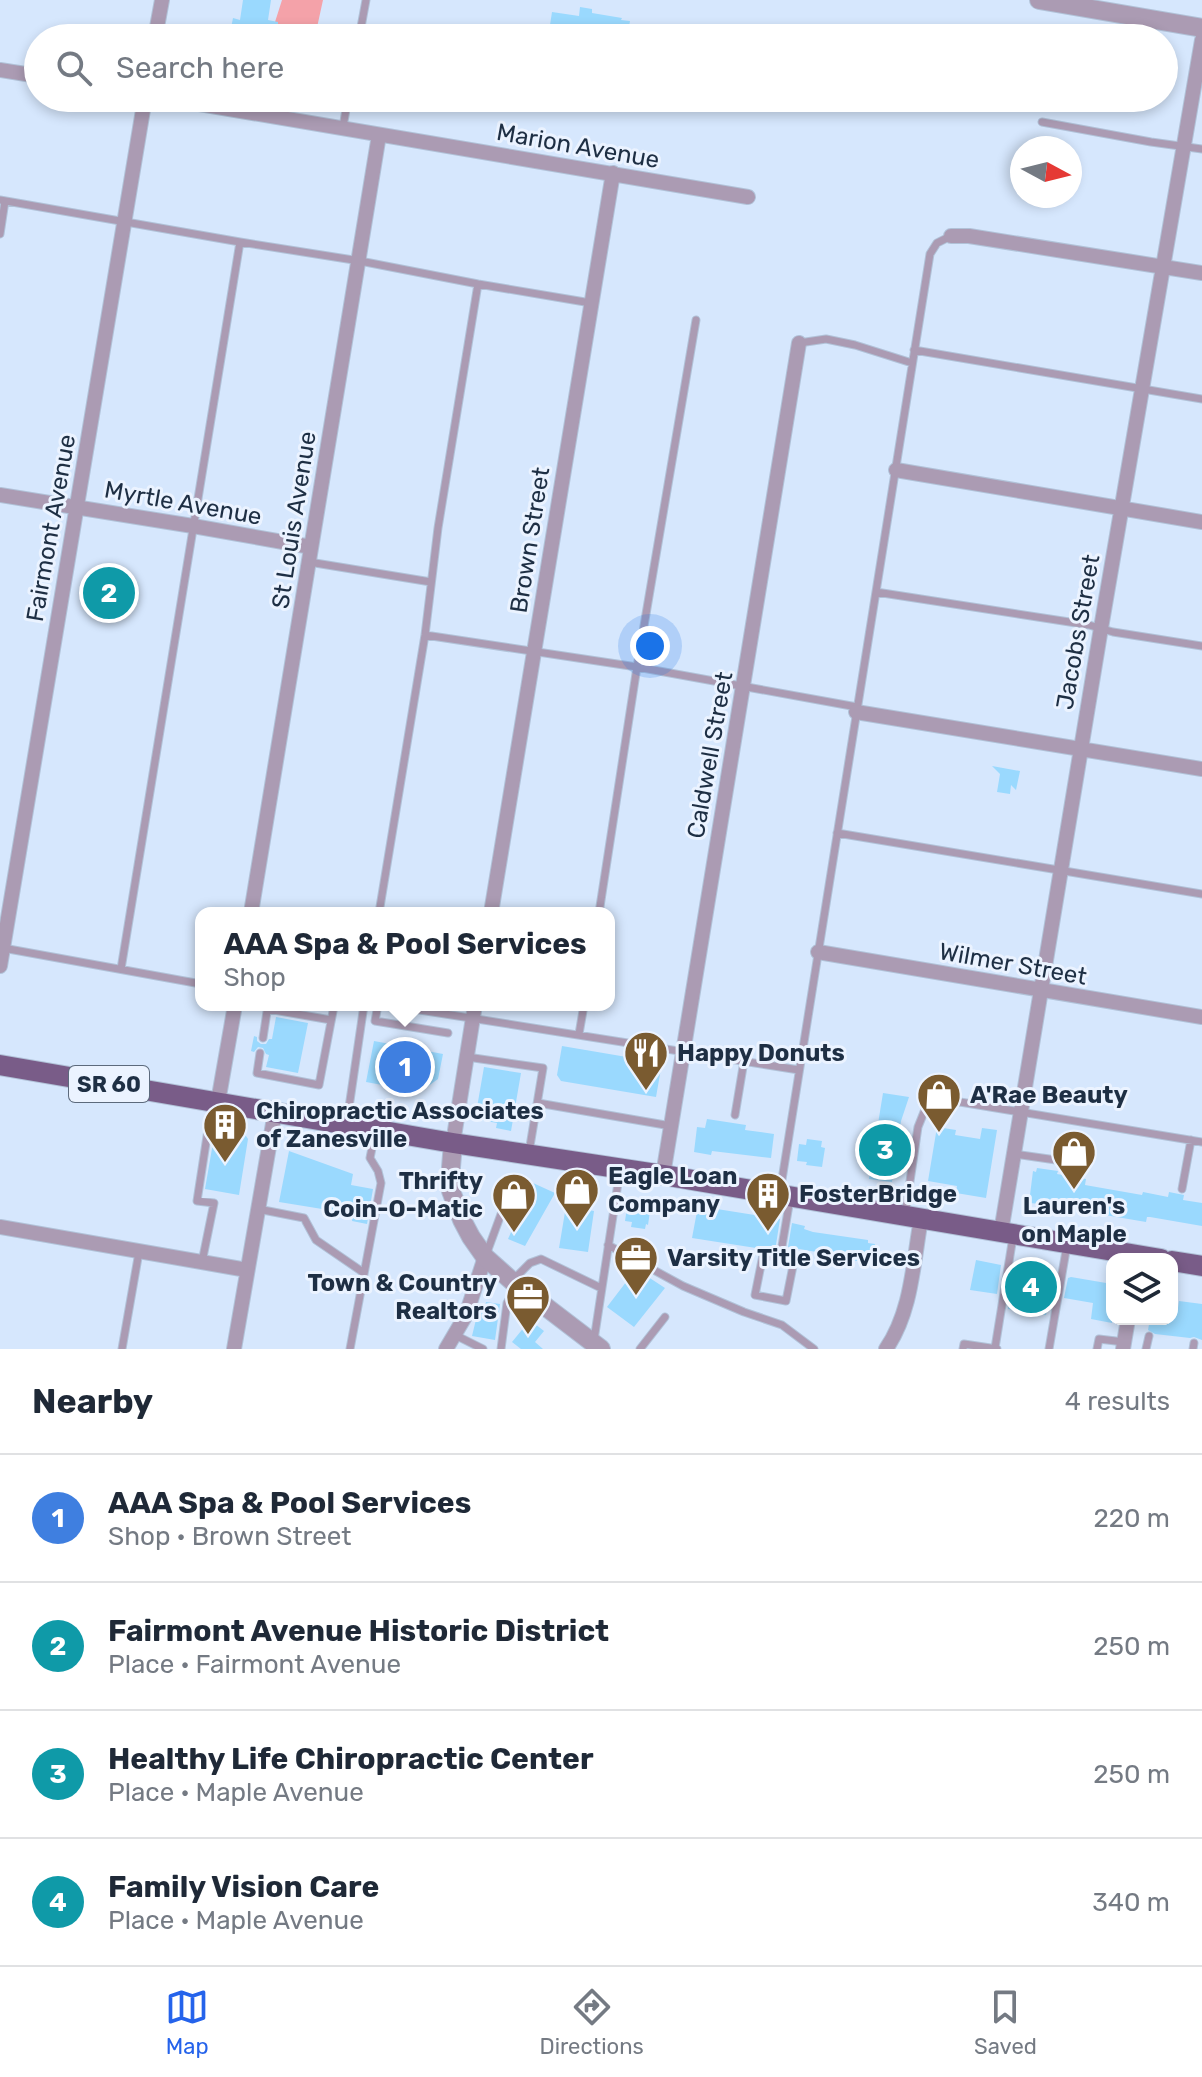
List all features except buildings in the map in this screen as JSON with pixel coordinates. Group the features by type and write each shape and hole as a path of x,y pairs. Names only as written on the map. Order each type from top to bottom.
{"main road":[{"name":"SR 60","path":"0,1065 1118,1253"},
{"path":"1178,1262 1202,1266"}],"street":[{"path":"158,24 162,0"},
{"path":"1039,0 1202,28"},
{"name":"Jacobs Street","path":"1007,1233 1021,1111 1202,40"},
{"path":"0,70 24,74"},
{"name":"Fairmont Avenue","path":"0,966 143,112"},
{"name":"Marion Avenue","path":"248,112 748,197"},
{"name":"St Louis Avenue","path":"252,907 379,135"},
{"name":"Brown Street","path":"492,907 613,173"},
{"path":"951,236 969,236 1202,273"},
{"name":"Caldwell Street","path":"663,1175 799,343"},
{"path":"896,470 1202,522"},
{"name":"Myrtle Avenue","path":"0,495 193,526 310,555"},
{"path":"857,710 1202,769"},
{"name":"Wilmer Street","path":"818,952 1202,1017"},
{"path":"215,1102 234,1011"},
{"path":"474,1012 453,1143 451,1191 462,1220 485,1257 597,1346"},
{"path":"234,1349 275,1112"},
{"path":"886,1349 903,1319 913,1218"},
{"path":"0,1227 247,1270"},
{"path":"446,1349 466,1315 485,1257"},
{"path":"1124,1346 1127,1325"}],"lane":[{"path":"362,24 366,0"},
{"path":"343,128 346,112"},
{"path":"1042,122 1202,149"},
{"path":"0,234 3,201 591,303"},
{"path":"780,1258 799,1070 930,254 937,243 951,236"},
{"path":"121,969 240,242"},
{"path":"380,907 478,284"},
{"path":"600,907 696,320"},
{"path":"799,343 826,339 912,363"},
{"path":"914,350 1202,399"},
{"name":"Myrtle Avenue","path":"310,555 431,582"},
{"path":"876,592 1202,646"},
{"path":"425,635 637,667 857,710"},
{"path":"837,833 1202,894"},
{"path":"3,948 195,983"},
{"path":"263,1038 267,1011"},
{"path":"287,1011 331,1020"},
{"path":"260,1053 257,1073 319,1085 333,1011"},
{"path":"347,1124 363,1011"},
{"path":"377,1011 375,1021 448,1033"},
{"path":"579,1034 583,1011"},
{"path":"474,1012 579,1034 799,1070"},
{"path":"467,1057 543,1068 529,1155"},
{"path":"735,1115 744,1061"},
{"path":"202,1262 214,1203 197,1201 215,1102"},
{"path":"913,1218 918,1127 926,1107 960,1102 1202,1142"},
{"path":"538,1103 671,1126"},
{"path":"350,1349 381,1183 370,1158 375,1130"},
{"path":"1182,1189 1191,1140"},
{"path":"1014,1154 1056,1160"},
{"path":"597,1346 601,1288 620,1168"},
{"path":"485,1257 511,1187"},
{"path":"258,1209 304,1218 316,1240 364,1273"},
{"path":"963,1349 964,1344 997,1349 1007,1233"},
{"path":"1049,1349 1067,1243"},
{"path":"608,1245 683,1286 782,1325 814,1349"},
{"path":"122,1349 139,1252"},
{"path":"763,1255 780,1258 794,1261 786,1301 755,1295 763,1255"},
{"path":"501,1349 507,1303 515,1283 530,1263 541,1259 601,1288"},
{"path":"640,1349 665,1317"},
{"path":"455,1335 483,1349"},
{"path":"1146,1349 1149,1336"},
{"path":"1097,1349 1099,1339 1124,1346"}],"shaded area":[{"path":"282,0 323,0 318,24 275,22"}],"place":[{"name":"Fairmont Avenue Historic District","path":"109,593"},
{"name":"AAA Spa & Pool Services","path":"405,1067"},
{"name":"Happy Donuts","path":"646,1092"},
{"name":"A'Rae Beauty","path":"939,1134"},
{"name":"Healthy Life Chiropractic Center","path":"885,1150"},
{"name":"Chiropractic Associates of Zanesville","path":"225,1164"},
{"name":"Lauren's on Maple","path":"1074,1191"},
{"name":"Eagle Loan Company","path":"577,1229"},
{"name":"FosterBridge","path":"768,1233"},
{"name":"Thrifty Coin-O-Matic","path":"514,1234"},
{"name":"Family Vision Care","path":"1031,1287"},
{"name":"Varsity Title Services","path":"636,1297"},
{"name":"Town & Country Realtors","path":"528,1336"}]}
